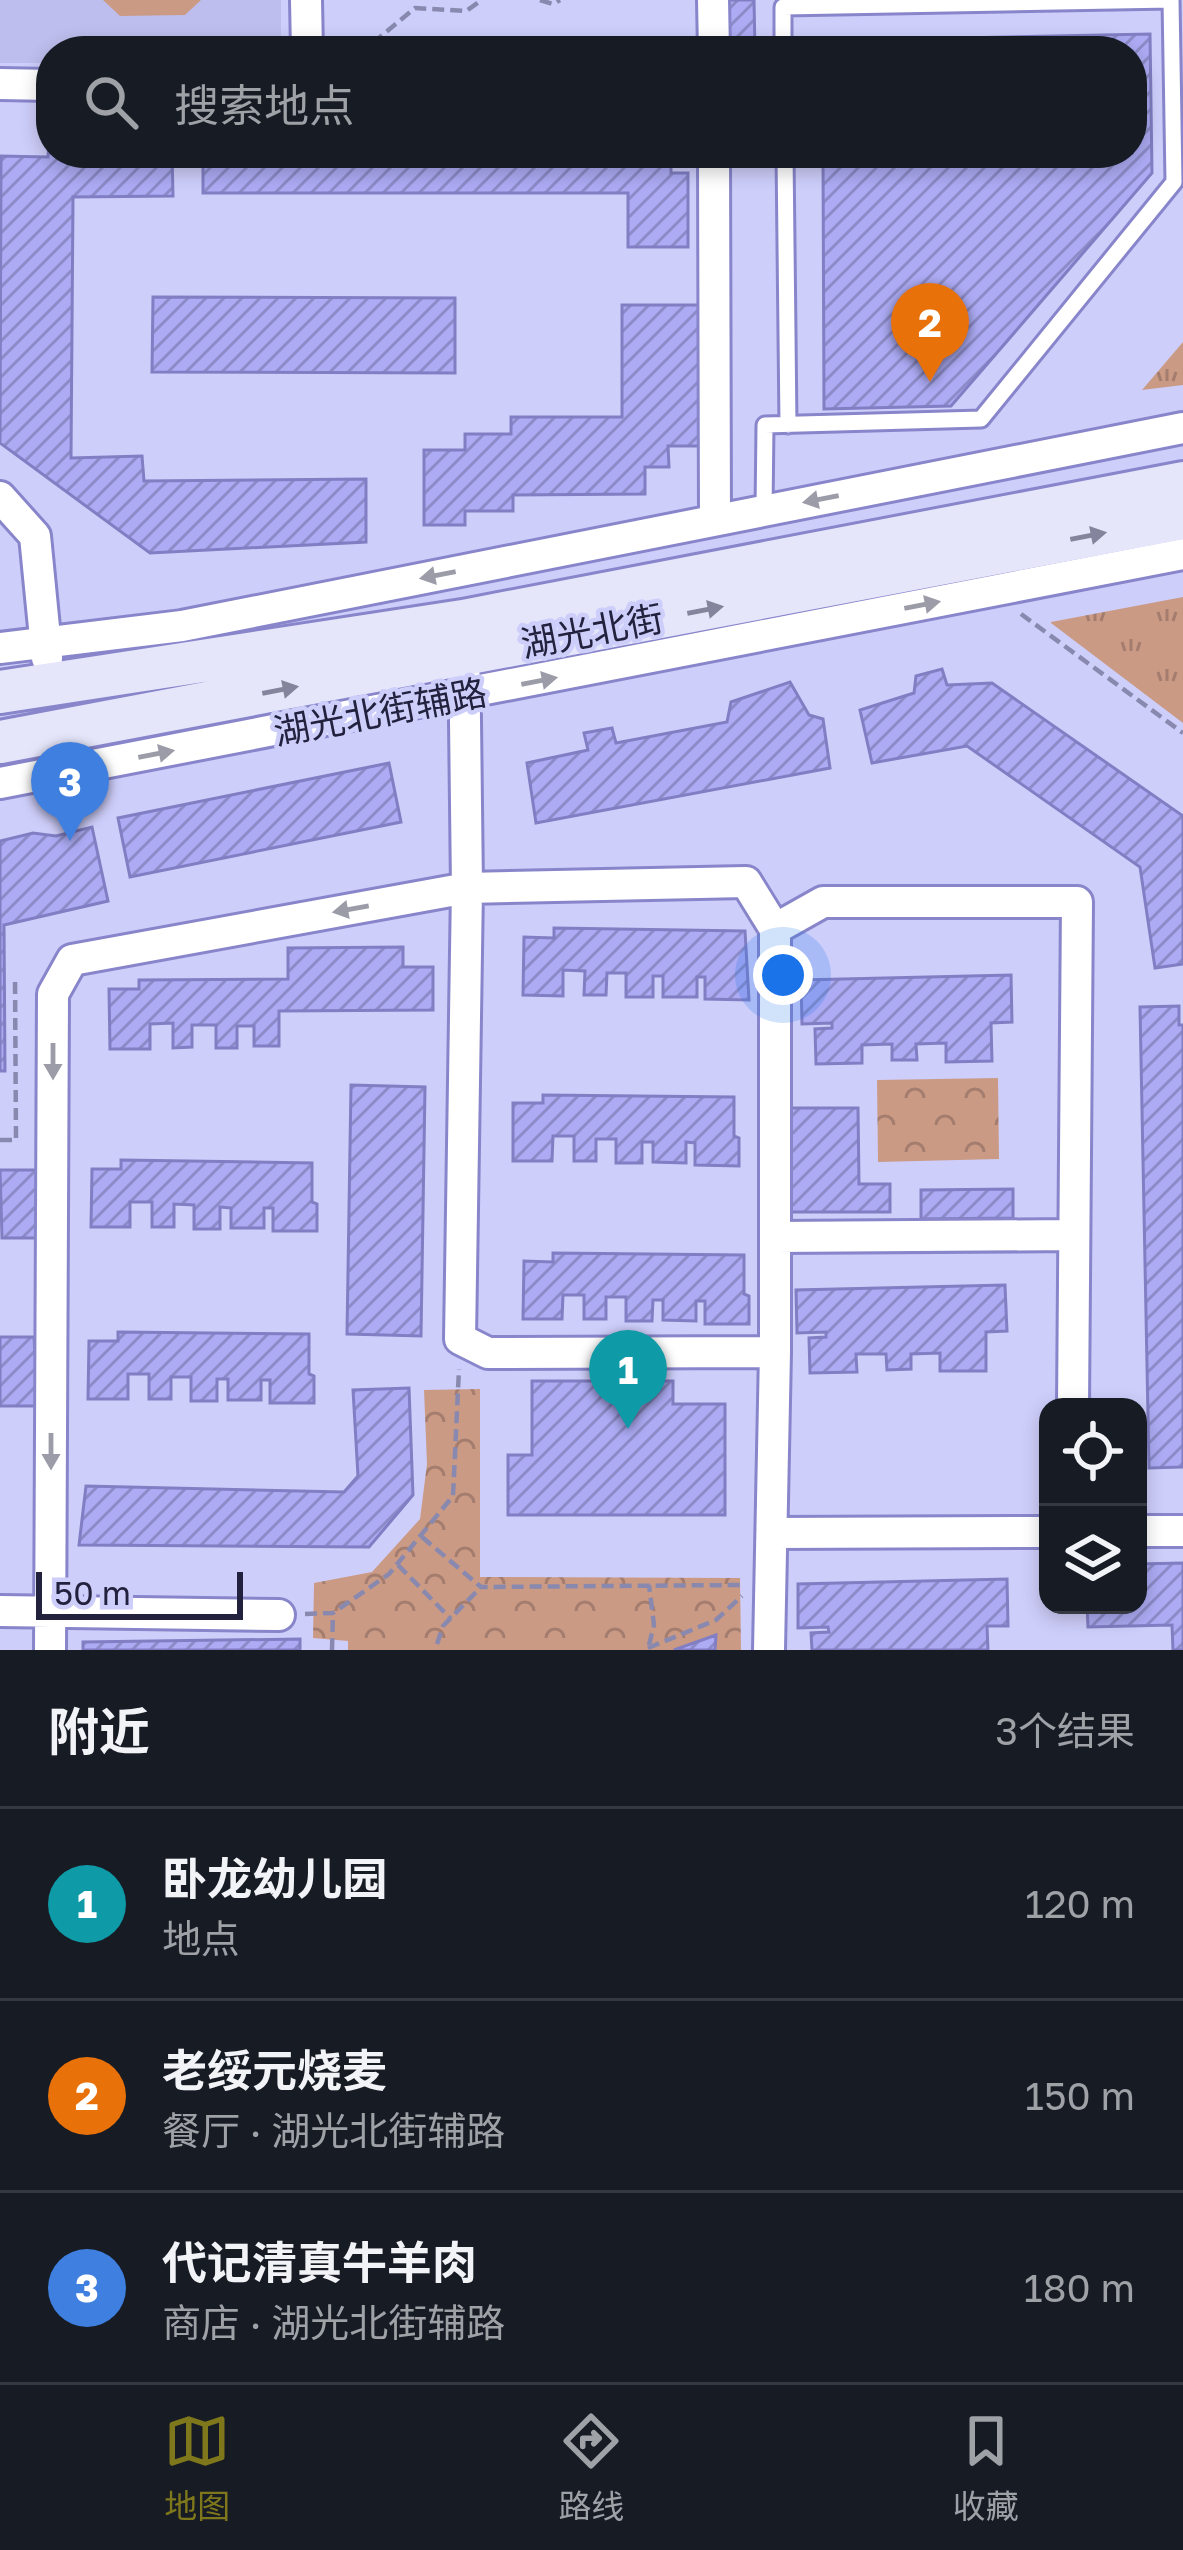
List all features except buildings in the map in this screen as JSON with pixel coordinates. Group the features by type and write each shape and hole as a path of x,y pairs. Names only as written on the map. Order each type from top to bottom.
{"street":[{"path":"306,0 316,36"},
{"path":"713,0 714,36"},
{"path":"0,84 36,85"},
{"path":"714,168 715,520"},
{"path":"0,648 182,626 1183,428"},
{"name":"湖光北街","path":"0,692 48,682 464,657 1183,483"},
{"path":"0,497 35,536 48,682"},
{"name":"湖光北街","path":"0,742 1183,518"},
{"name":"湖光北街辅路","path":"0,783 464,657 1183,554"},
{"path":"464,657 460,1339 488,1353 775,1352"},
{"path":"50,1650 53,994 72,960 466,888 746,882 775,929 769,1650"},
{"path":"775,929 823,902 1077,902 1073,1398"},
{"path":"775,1237 1074,1235"},
{"path":"1147,1532 1183,1531"},
{"path":"772,1533 1039,1532"},
{"path":"0,1611 279,1615"}],"lane":[{"path":"764,511 765,425 981,419 1174,182 1172,0 783,7 783,36"},
{"path":"784,168 788,425"}],"path":[{"path":"409,0 415,8"},
{"path":"381,36 415,8 466,11 482,0"},
{"path":"540,0 553,4 560,0"},
{"path":"1022,614 1183,733"},
{"path":"0,1141 16,1140 15,977"},
{"path":"279,1615 333,1613 398,1565 453,1496 460,1339"},
{"path":"422,1537 481,1587 754,1585 716,1620 648,1649"},
{"path":"398,1565 451,1618"},
{"path":"648,1649 654,1625 649,1586"},
{"path":"437,1644 443,1626 481,1587"},
{"path":"332,1650 333,1613"}],"shaded area":[{"path":"0,0 281,0 281,36 36,36 36,63 0,63"}],"green space":[{"path":"103,0 201,0 185,15 120,16"},
{"path":"1183,342 1183,385 1142,390"},
{"path":"1183,597 1183,723 1051,623 1051,622"},
{"path":"998,1078 999,1159 878,1162 877,1080"},
{"path":"480,1389 480,1577 740,1578 741,1650 348,1650 348,1641 313,1638 314,1583 372,1572 420,1519 427,1464 424,1390"}],"place":[{"name":"老绥元烧麦","path":"930,382"},
{"name":"代记清真牛羊肉","path":"70,841"},
{"name":"卧龙幼儿园","path":"628,1429"}]}
